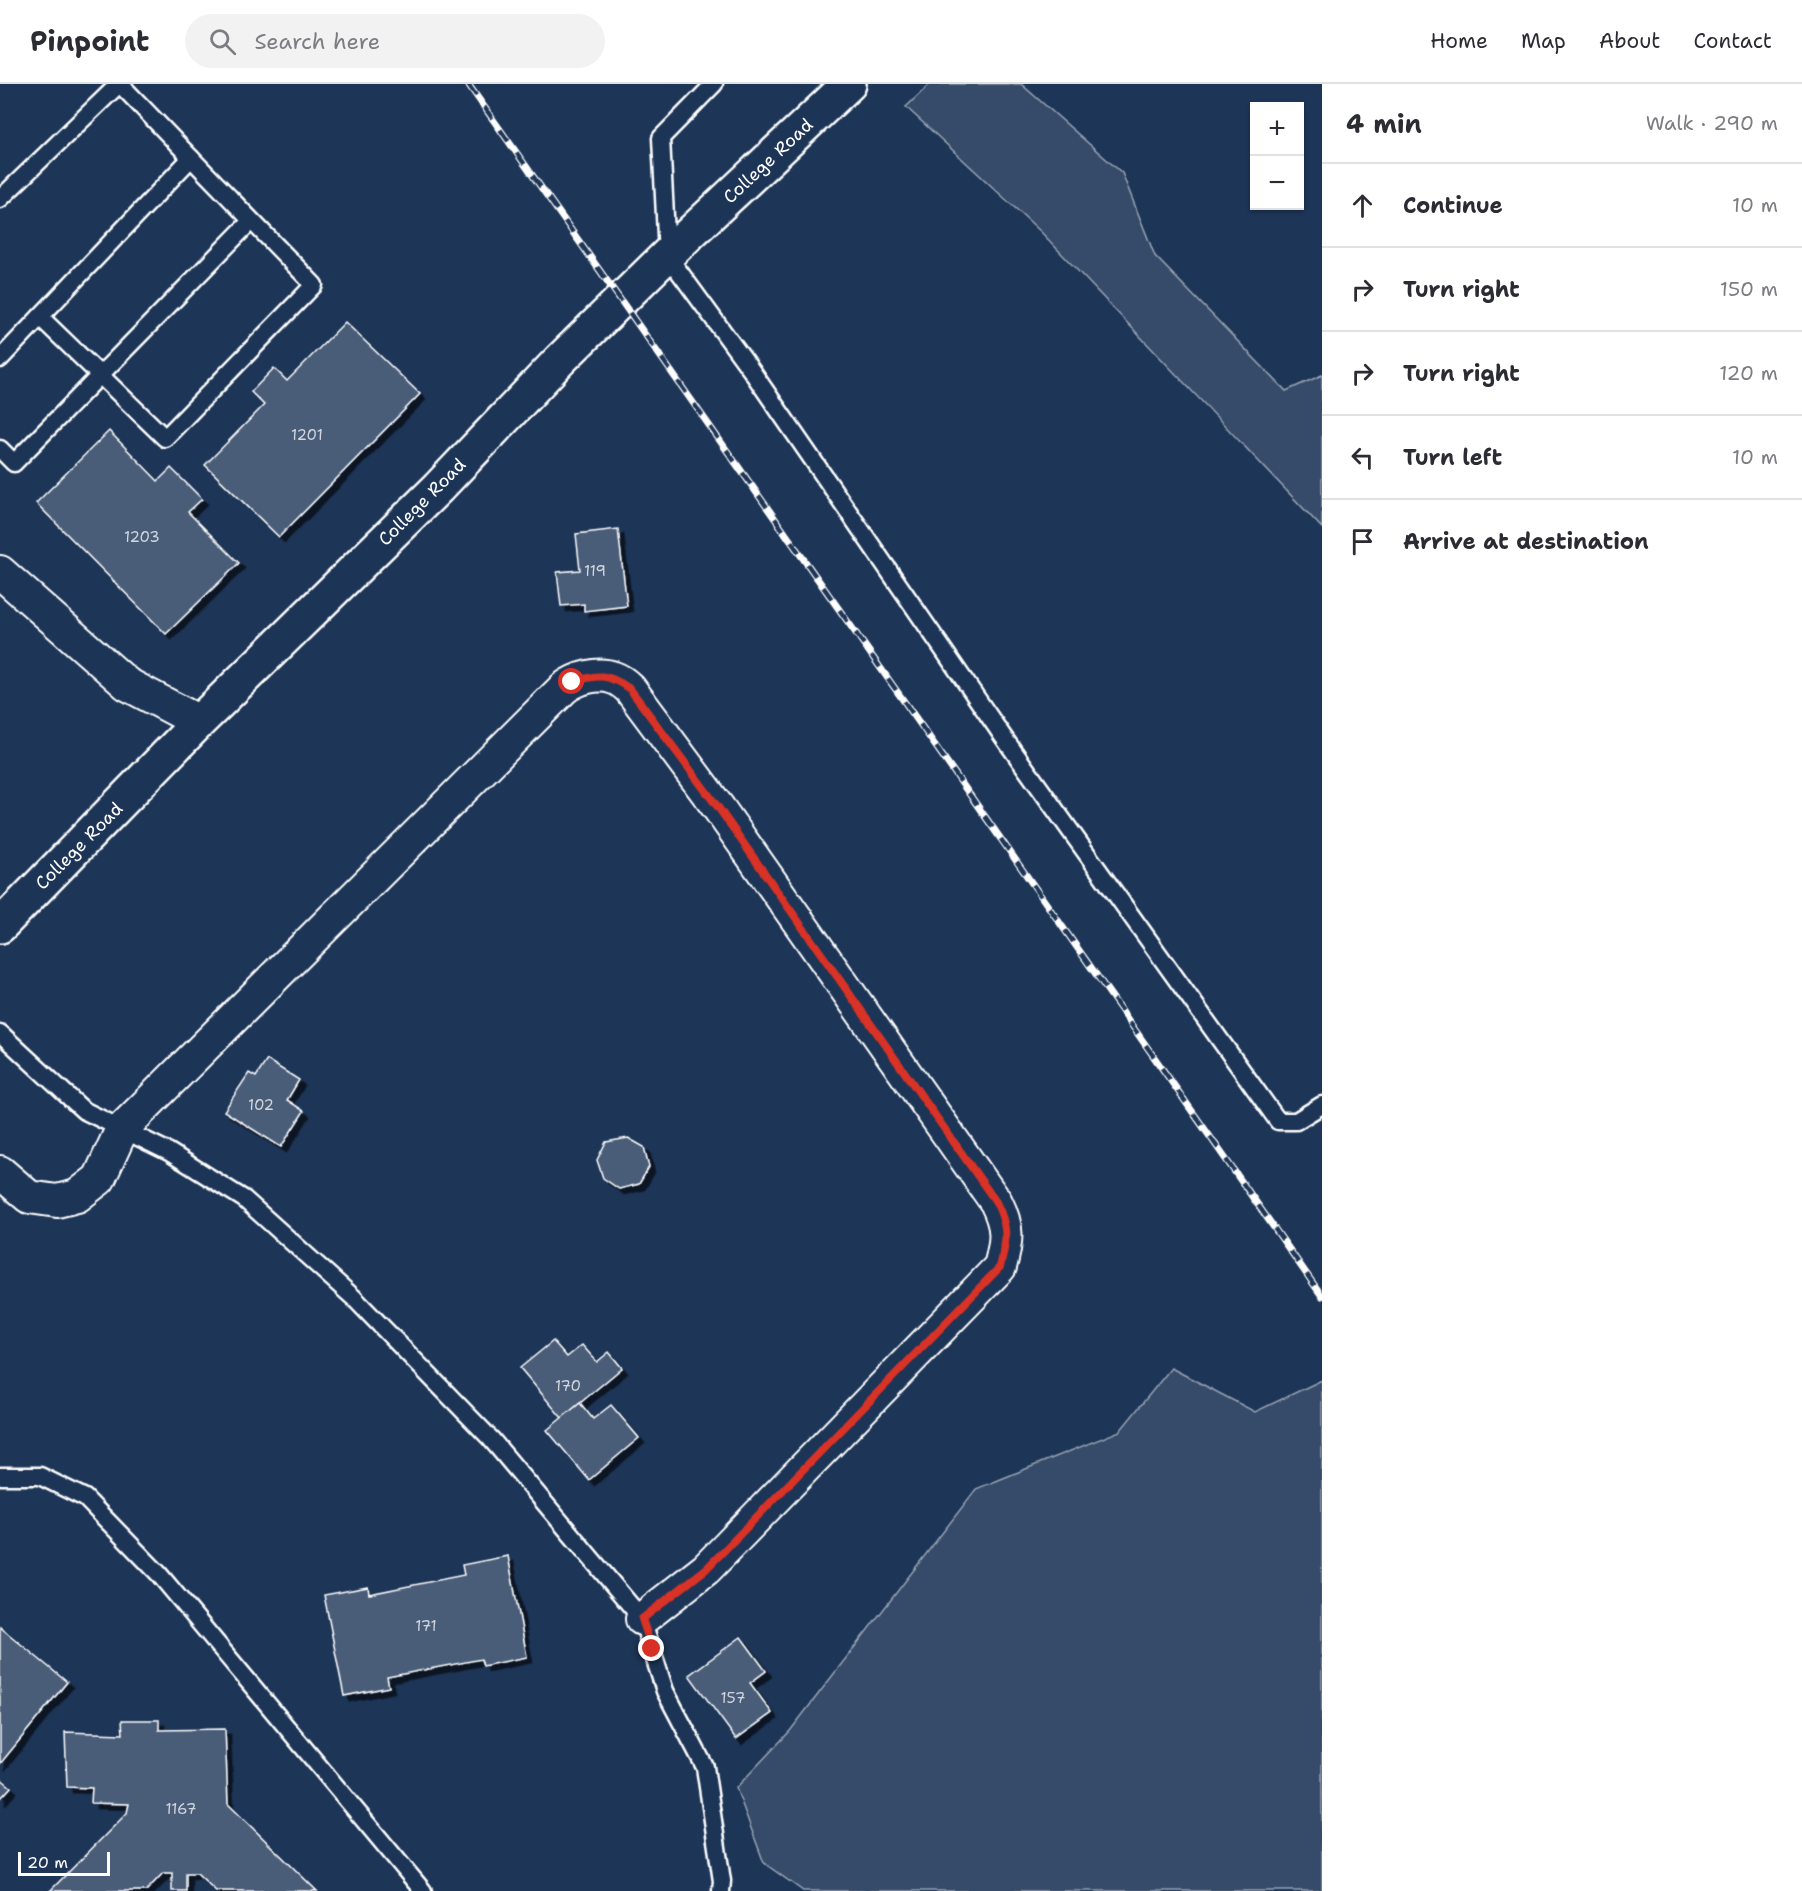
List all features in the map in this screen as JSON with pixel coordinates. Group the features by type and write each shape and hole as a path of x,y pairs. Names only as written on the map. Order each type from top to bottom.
{"street":[{"name":"College Road","path":"0,926 199,722 438,488 560,360 667,255 849,84"},
{"path":"0,572 128,684 199,722"},
{"path":"0,1172 29,1197 57,1201 77,1196 99,1179 122,1129 564,688 572,682 593,676 614,678 630,689 720,810 996,1202 1004,1218 1007,1239 1000,1267 706,1569 642,1619"}],"lane":[{"path":"0,199 119,84 314,285 165,438 40,317"},
{"path":"714,84 661,138 667,255 751,370 1004,738 1278,1122 1296,1121 1322,1105"},
{"path":"0,359 191,158"},
{"path":"0,449 14,463 251,220"},
{"path":"0,1033 83,1110 169,1152 244,1199 354,1298 491,1439 642,1619 665,1691 705,1767 722,1881 721,1891"},
{"path":"0,1476 40,1476 85,1498 159,1575 423,1891"}],"shaded area":[{"path":"930,84 1021,84 1122,173 1155,256 1286,391 1322,375 1322,528 1041,232 906,107"},
{"path":"1171,1368 1255,1412 1322,1380 1322,1891 803,1891 764,1863 736,1788 790,1731 976,1489 1120,1431"}],"building":[{"path":"345,322 420,394 279,537 205,465 264,405 251,392 274,368 287,381"},
{"path":"109,431 158,481 171,468 202,499 188,512 239,563 166,634 36,503"},
{"path":"618,529 627,606 584,611 584,604 561,606 557,572 580,570 576,534"},
{"path":"267,1060 299,1080 287,1100 304,1111 281,1147 224,1111 249,1073 256,1077"},
{"path":"628,1138 644,1147 649,1167 639,1184 619,1189 603,1178 597,1160 606,1142"},
{"path":"553,1341 567,1357 582,1345 597,1362 609,1352 622,1368 562,1418 520,1368"},
{"path":"580,1403 593,1419 611,1405 639,1438 589,1480 547,1430"},
{"path":"508,1556 527,1657 483,1666 481,1659 387,1677 389,1687 344,1696 324,1595 368,1587 369,1594 464,1575 462,1565"},
{"path":"0,1627 67,1682 0,1764"},
{"path":"741,1637 766,1671 750,1683 772,1713 736,1739 689,1675"},
{"path":"122,1720 159,1720 159,1730 225,1729 228,1804 317,1891 216,1891 197,1873 186,1873 186,1891 172,1891 172,1873 163,1873 146,1891 50,1891 127,1813 129,1804 91,1803 92,1788 67,1787 65,1732 123,1734"},
{"path":"0,1778 11,1787 0,1799"}],"railway":[{"path":"468,84 1322,1296"}],"route":[{"path":"572,682 593,676 614,678 630,689 720,810 996,1202 1004,1218 1007,1239 1000,1267 706,1569 642,1619 652,1649"}]}
